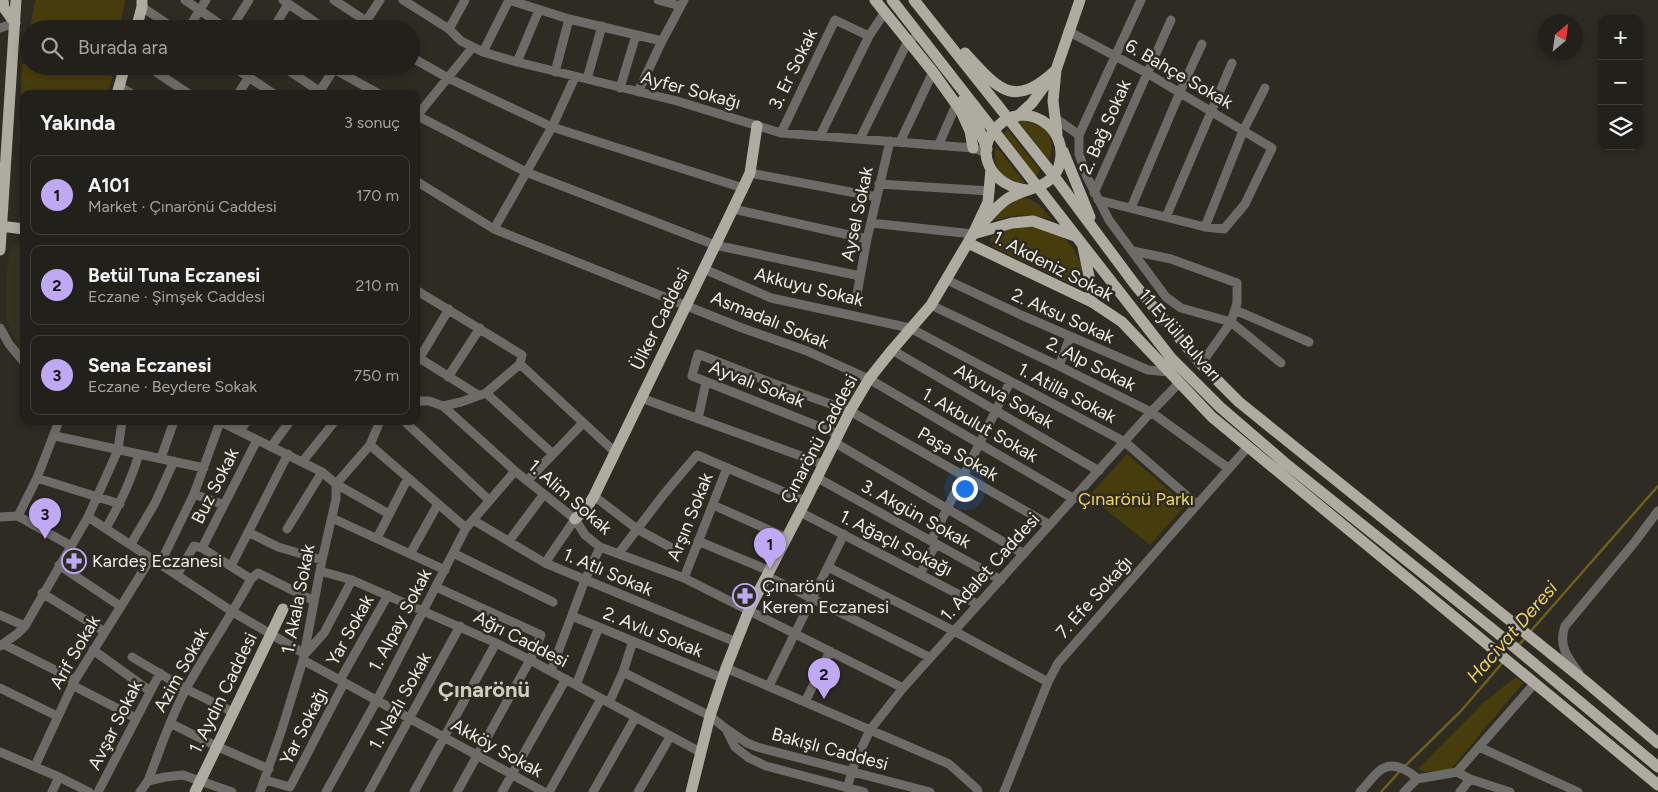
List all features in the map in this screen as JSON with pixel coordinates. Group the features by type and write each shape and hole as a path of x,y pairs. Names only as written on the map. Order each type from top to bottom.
{"main road":[{"path":"3,0 4,8 15,23"},
{"path":"0,250 16,0"},
{"path":"875,0 933,72 956,105 970,132 973,148"},
{"name":"11 Eylül Bulvarı","path":"892,0 994,130 1032,188 1079,240 1171,358 1220,407 1285,463 1501,636 1658,767"},
{"path":"915,0 996,85 1005,90 1029,90 1041,84 1056,70"},
{"name":"11 Eylül Bulvarı","path":"915,0 1013,117 1054,176 1136,286 1201,364 1239,402 1585,681"},
{"path":"1080,0 1056,70 1053,101 1056,133 1099,237"},
{"path":"138,20 142,4"},
{"path":"939,60 977,124 987,151 991,169 988,202 971,239"},
{"path":"987,151 994,130 1032,104 1056,70"},
{"path":"118,90 122,75"},
{"path":"1013,117 1029,116 1040,118 1056,133"},
{"name":"Ülker Caddesi","path":"576,520 594,496 750,173 757,126"},
{"path":"971,239 994,210 1007,199 1046,183 1054,176 1060,163 1062,149"},
{"path":"991,169 997,178 1006,185 1016,189 1032,188"},
{"path":"971,239 1012,223 1033,221 1079,240 1089,276 1092,302"},
{"path":"1,226 20,228"},
{"name":"Çınarönü Caddesi","path":"691,792 710,716 736,642 749,610 787,538 816,477 850,411 870,379 910,328 931,305 971,239"},
{"name":"1. Akdeniz Sokak","path":"971,239 1092,302 1122,322 1212,417 1658,786"},
{"name":"1. Aydın Caddesi","path":"195,792 283,609"},
{"path":"1585,681 1658,743"}],"street":[{"path":"184,0 214,20"},
{"path":"194,20 206,0"},
{"path":"237,20 249,0"},
{"path":"334,0 356,20"},
{"path":"367,20 380,0"},
{"name":"Ayfer Sokağı","path":"403,0 449,29 461,41 483,52 555,72 677,101 781,133 939,144 987,151"},
{"path":"449,29 465,0"},
{"path":"483,52 509,0 569,19 662,41"},
{"path":"638,92 682,3 658,0"},
{"path":"1141,0 1079,135 1079,154 1086,177 1109,220 1166,297 1182,308 1231,322 1281,364"},
{"path":"277,20 285,2 310,20"},
{"path":"142,4 163,20"},
{"path":"517,62 539,10"},
{"path":"820,136 869,36 884,12"},
{"path":"555,72 569,19"},
{"name":"3. Er Sokak","path":"781,133 835,20 869,36"},
{"name":"2. Bağ Sokak","path":"1096,196 1171,20"},
{"path":"0,28 15,23"},
{"path":"587,80 602,26"},
{"name":"6. Bahçe Sokak","path":"1068,31 1147,73 1272,148 1244,204 1224,230 1205,227"},
{"path":"620,88 636,35"},
{"path":"860,139 908,41 919,35"},
{"path":"1131,208 1202,44"},
{"path":"420,112 472,48"},
{"path":"420,62 448,78 552,127 743,188"},
{"path":"1166,217 1232,63"},
{"path":"900,142 933,72"},
{"path":"160,75 183,90"},
{"path":"245,75 268,90"},
{"path":"297,75 316,90"},
{"path":"319,90 330,75"},
{"path":"347,75 371,90"},
{"path":"494,228 552,127 575,77"},
{"path":"241,90 249,78"},
{"path":"1096,196 1131,208 1205,227 1243,131 1265,88"},
{"path":"939,144 956,105"},
{"path":"420,118 526,172 716,245 860,276"},
{"path":"1055,118 1079,135"},
{"name":"Aysel Sokak","path":"857,294 867,239 890,142"},
{"path":"750,173 877,197"},
{"name":"Asmadalı Sokak","path":"420,184 494,228 742,328 807,351 870,379"},
{"path":"880,184 990,191"},
{"path":"733,209 867,239"},
{"path":"871,223 971,239"},
{"path":"1133,251 1171,259 1237,283 1237,303 1231,322 1201,364"},
{"name":"Akkuyu Sokak","path":"704,269 771,298 910,328"},
{"name":"2. Aksu Sokak","path":"947,280 1070,337 1148,370 1169,372"},
{"path":"420,292 522,355 520,364 482,394 443,406 428,401 420,401"},
{"name":"2. Alp Sokak","path":"931,305 1150,412 1228,468"},
{"path":"420,355 450,309"},
{"path":"1235,310 1309,342"},
{"path":"0,328 9,344 20,357"},
{"path":"448,377 480,328"},
{"name":"1. Atilla Sokak","path":"910,328 1125,442 1197,505"},
{"path":"1059,366 1070,337"},
{"name":"Akyuva Sokak","path":"892,350 1099,471"},
{"name":"Paşa Sokak","path":"692,376 698,354 850,411 1050,525"},
{"path":"420,362 482,394 553,454"},
{"path":"520,364 615,452"},
{"name":"Ayvalı Sokak","path":"692,376 836,438 1024,554"},
{"name":"1. Akbulut Sokak","path":"870,379 1074,499"},
{"path":"698,419 706,382"},
{"path":"920,574 947,508 1010,382"},
{"name":"1. Adalet Caddesi","path":"847,788 855,762 870,730 903,688 1150,412 1179,383"},
{"path":"641,398 823,464"},
{"name":"1. Alim Sokak","path":"443,406 527,481 576,520 586,535 600,547 684,578 903,688"},
{"path":"527,481 583,423"},
{"path":"18,516 37,478 58,425"},
{"path":"121,425 118,450 88,517 25,626 1,645 136,718"},
{"path":"160,458 172,425"},
{"path":"160,564 194,494 218,425"},
{"path":"227,425 303,461 322,472 336,484 389,514"},
{"path":"240,431 244,425"},
{"path":"271,447 287,425"},
{"path":"303,461 333,425"},
{"path":"336,484 370,445 378,425"},
{"path":"408,425 489,500"},
{"path":"54,436 204,468"},
{"name":"Buz Sokak","path":"202,548 257,440"},
{"path":"370,445 466,528"},
{"name":"7. Efe Sokağı","path":"1004,792 1048,682 1058,663 1228,468 1248,448"},
{"path":"106,528 133,476 139,454"},
{"path":"231,566 288,454"},
{"path":"619,553 664,494 697,456 805,501"},
{"path":"131,544 155,503 174,461"},
{"name":"Arşın Sokak","path":"684,578 727,468"},
{"name":"1. Alpay Sokak","path":"326,792 466,528 515,470"},
{"path":"286,529 322,472"},
{"name":"3. Akgün Sokak","path":"816,477 1000,580"},
{"path":"37,478 120,504"},
{"path":"377,538 408,478"},
{"name":"1. Akala Sokak","path":"260,792 304,657 322,560 336,499 336,484"},
{"path":"194,494 224,505"},
{"path":"509,542 544,494"},
{"path":"594,496 637,529 670,547"},
{"path":"410,554 438,504"},
{"path":"713,505 787,538"},
{"path":"1585,681 1568,658 1564,647 1561,636 1565,626 1658,511"},
{"name":"1. Ağaçlı Sokağı","path":"800,512 977,604"},
{"path":"0,517 18,516 71,546"},
{"name":"Akköy Sokak","path":"88,517 342,682 544,792"},
{"path":"332,518 445,570"},
{"name":"1. Atlı Sokak","path":"473,520 545,563 736,642"},
{"path":"545,563 576,520"},
{"path":"248,532 278,547 322,560"},
{"path":"769,686 844,534"},
{"path":"698,541 768,573 812,598 929,657"},
{"path":"177,575 194,546 202,548 251,579 258,573 314,601"},
{"path":"551,671 584,580 600,547"},
{"path":"453,553 553,602"},
{"name":"Arif Sokak","path":"35,766 74,683 151,558"},
{"path":"59,565 120,606"},
{"path":"828,567 954,630 1048,682"},
{"name":"Ağrı Caddesi","path":"320,571 352,580 496,643 576,684 700,752"},
{"name":"Azim Sokak","path":"140,792 148,781 170,723 186,689 251,579"},
{"path":"304,657 324,633 352,580"},
{"path":"436,587 541,635 530,660 457,792"},
{"path":"42,594 104,632"},
{"name":"Yar Sokak","path":"342,682 388,595"},
{"path":"0,614 25,626"},
{"name":"2. Avlu Sokak","path":"572,616 633,642 769,686 949,764 978,792"},
{"name":"1. Nazlı Sokak","path":"369,792 460,626"},
{"path":"576,684 598,627"},
{"path":"549,792 623,672 633,642"},
{"path":"414,792 496,643"},
{"path":"93,650 150,691"},
{"path":"805,702 830,651"},
{"path":"132,657 186,689 232,712"},
{"name":"Bakışlı Caddesi","path":"623,672 710,716 748,743 758,747 918,791 930,792"},
{"name":"Avşar Sokak","path":"98,792 160,673"},
{"path":"502,792 566,680"},
{"path":"1457,772 1532,680"},
{"name":"Yar Sokağı","path":"265,780 290,788 342,682"},
{"path":"0,688 57,716"},
{"path":"593,792 635,718"},
{"path":"170,723 269,769"},
{"name":"Bakışlı Caddesi","path":"725,728 735,746 749,758 766,766 864,792"},
{"path":"638,792 670,737"},
{"path":"1479,747 1578,792"},
{"path":"1,756 35,766 89,792"},
{"path":"1360,792 1383,767 1392,765 1415,776 1457,772 1487,788 1510,792"},
{"path":"148,781 165,777 183,776 201,780 232,792"},
{"path":"1404,792 1415,776"},
{"path":"52,792 60,777"},
{"path":"1460,792 1470,779"}],"shaded area":[{"path":"20,244 20,348 10,330 6,315 7,271 10,250"}],"green space":[{"path":"35,0 125,0 122,20 32,20"},
{"path":"22,75 113,75 108,90 21,90"},
{"path":"1017,120 1034,123 1046,131 1052,144 1049,160"},
{"path":"1007,129 1040,170 1036,176 1004,134"},
{"path":"996,146 1025,183 1017,184 1010,182 1000,174 995,154"},
{"path":"1016,198 1028,199 1037,203 1052,220 1023,215 994,221 999,210"},
{"path":"1028,224 1049,229 1069,243 1078,258 1088,292 993,247 990,239 997,232"},
{"name":"Çınarönü Parkı","path":"1127,454 1186,505 1150,545 1089,496"},
{"path":"1516,677 1523,683 1451,769 1426,772 1418,769 1485,701"}],"waterway":[{"name":"Hacivat Deresi","path":"1530,632 1658,486"},
{"name":"Hacivat Deresi","path":"1517,647 1525,638"},
{"name":"Hacivat Deresi","path":"1404,767 1461,711 1503,662"},
{"name":"Hacivat Deresi","path":"1381,792 1400,771"}],"place":[{"name":"Sena Eczanesi","path":"45,539"},
{"name":"Kardeş Eczanesi","path":"74,561"},
{"name":"A101","path":"770,569"},
{"name":"Çınarönü Kerem Eczanesi","path":"745,596"},
{"name":"Betül Tuna Eczanesi","path":"824,699"}],"district":[{"name":"Çınarönü","path":"484,689"}]}
